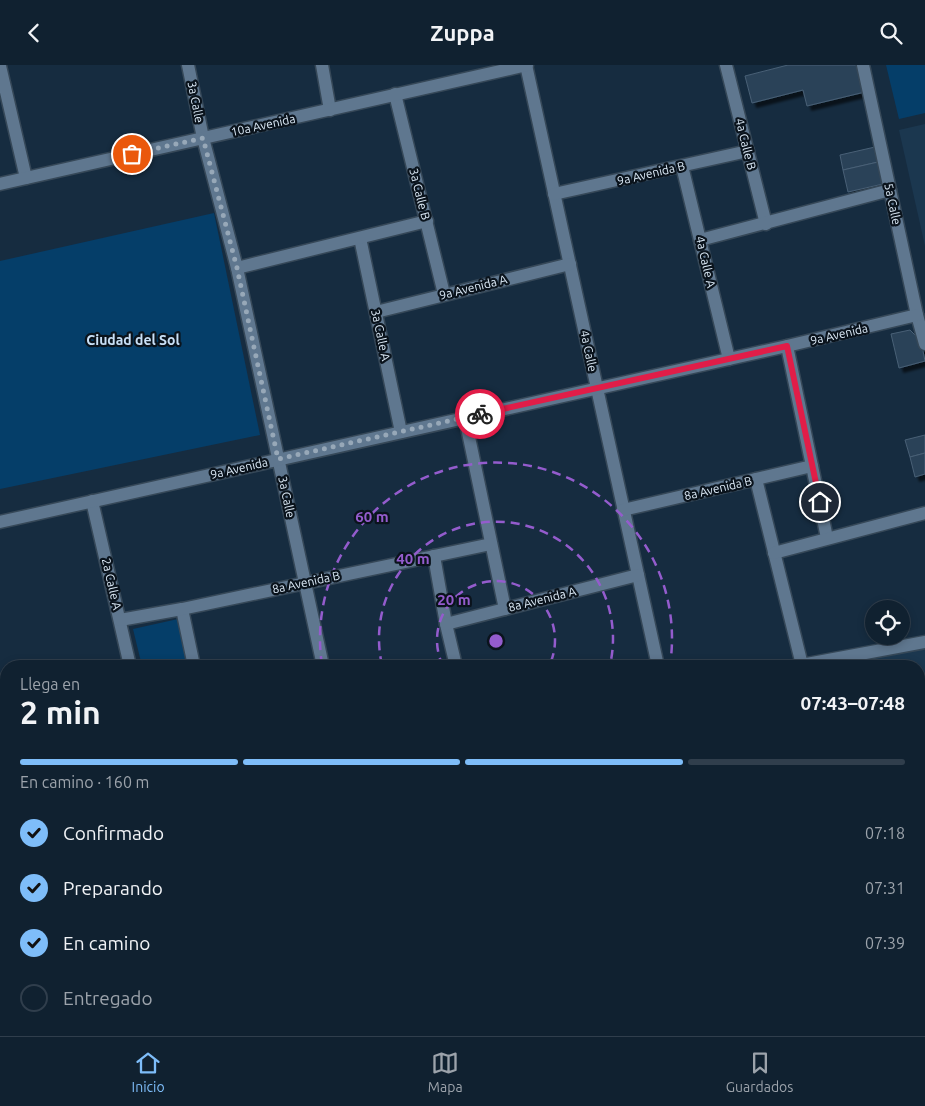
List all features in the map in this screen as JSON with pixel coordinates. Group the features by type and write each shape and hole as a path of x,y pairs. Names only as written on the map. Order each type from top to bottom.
{"street":[{"name":"3a Calle","path":"188,65 203,138 237,268 322,660"},
{"path":"322,65 330,110"},
{"name":"10a Avenida","path":"0,184 526,65"},
{"name":"4a Calle","path":"526,65 657,660"},
{"name":"4a Calle B","path":"726,65 766,224"},
{"name":"5a Calle","path":"862,65 917,315 925,343"},
{"path":"0,67 26,178"},
{"name":"3a Calle B","path":"395,94 444,294"},
{"name":"9a Avenida B","path":"554,194 748,151"},
{"name":"4a Calle A","path":"682,166 729,359"},
{"path":"700,240 890,190"},
{"path":"237,268 426,221"},
{"name":"3a Calle A","path":"360,238 401,432"},
{"name":"9a Avenida A","path":"376,312 570,264"},
{"name":"9a Avenida","path":"0,523 917,315"},
{"path":"787,346 827,538"},
{"path":"465,418 505,609"},
{"name":"8a Avenida B","path":"623,509 812,466"},
{"path":"756,479 798,660"},
{"name":"2a Calle A","path":"92,501 129,660"},
{"path":"774,553 925,513"},
{"name":"8a Avenida B","path":"120,620 182,609 491,544"},
{"path":"434,555 455,660"},
{"name":"8a Avenida A","path":"446,623 638,575"},
{"path":"182,609 193,660"},
{"path":"826,660 925,642"}],"shaded area":[{"path":"886,65 925,65 925,113 899,119"},
{"path":"925,124 925,246 899,130"},
{"path":"214,213 260,435 0,489 0,261"},
{"path":"187,617 198,660 141,660 133,629"},
{"path":"925,647 925,660 858,660"}],"building":[{"path":"788,65 858,65 865,92 807,106 803,90 752,103 745,76"},
{"path":"875,147 878,162 843,170 840,155"},
{"path":"878,162 883,184 848,192 843,170"},
{"path":"910,330 921,341 925,361 899,368 891,334"},
{"path":"925,435 925,453 910,457 905,440"},
{"path":"925,453 925,474 915,477 910,457"}],"way so far":[{"path":"132,154 203,138 237,268 278,459 480,414"}],"district":[{"name":"Ciudad del Sol","path":"133,340"}],"route":[{"path":"480,414 787,346 820,502"}]}
